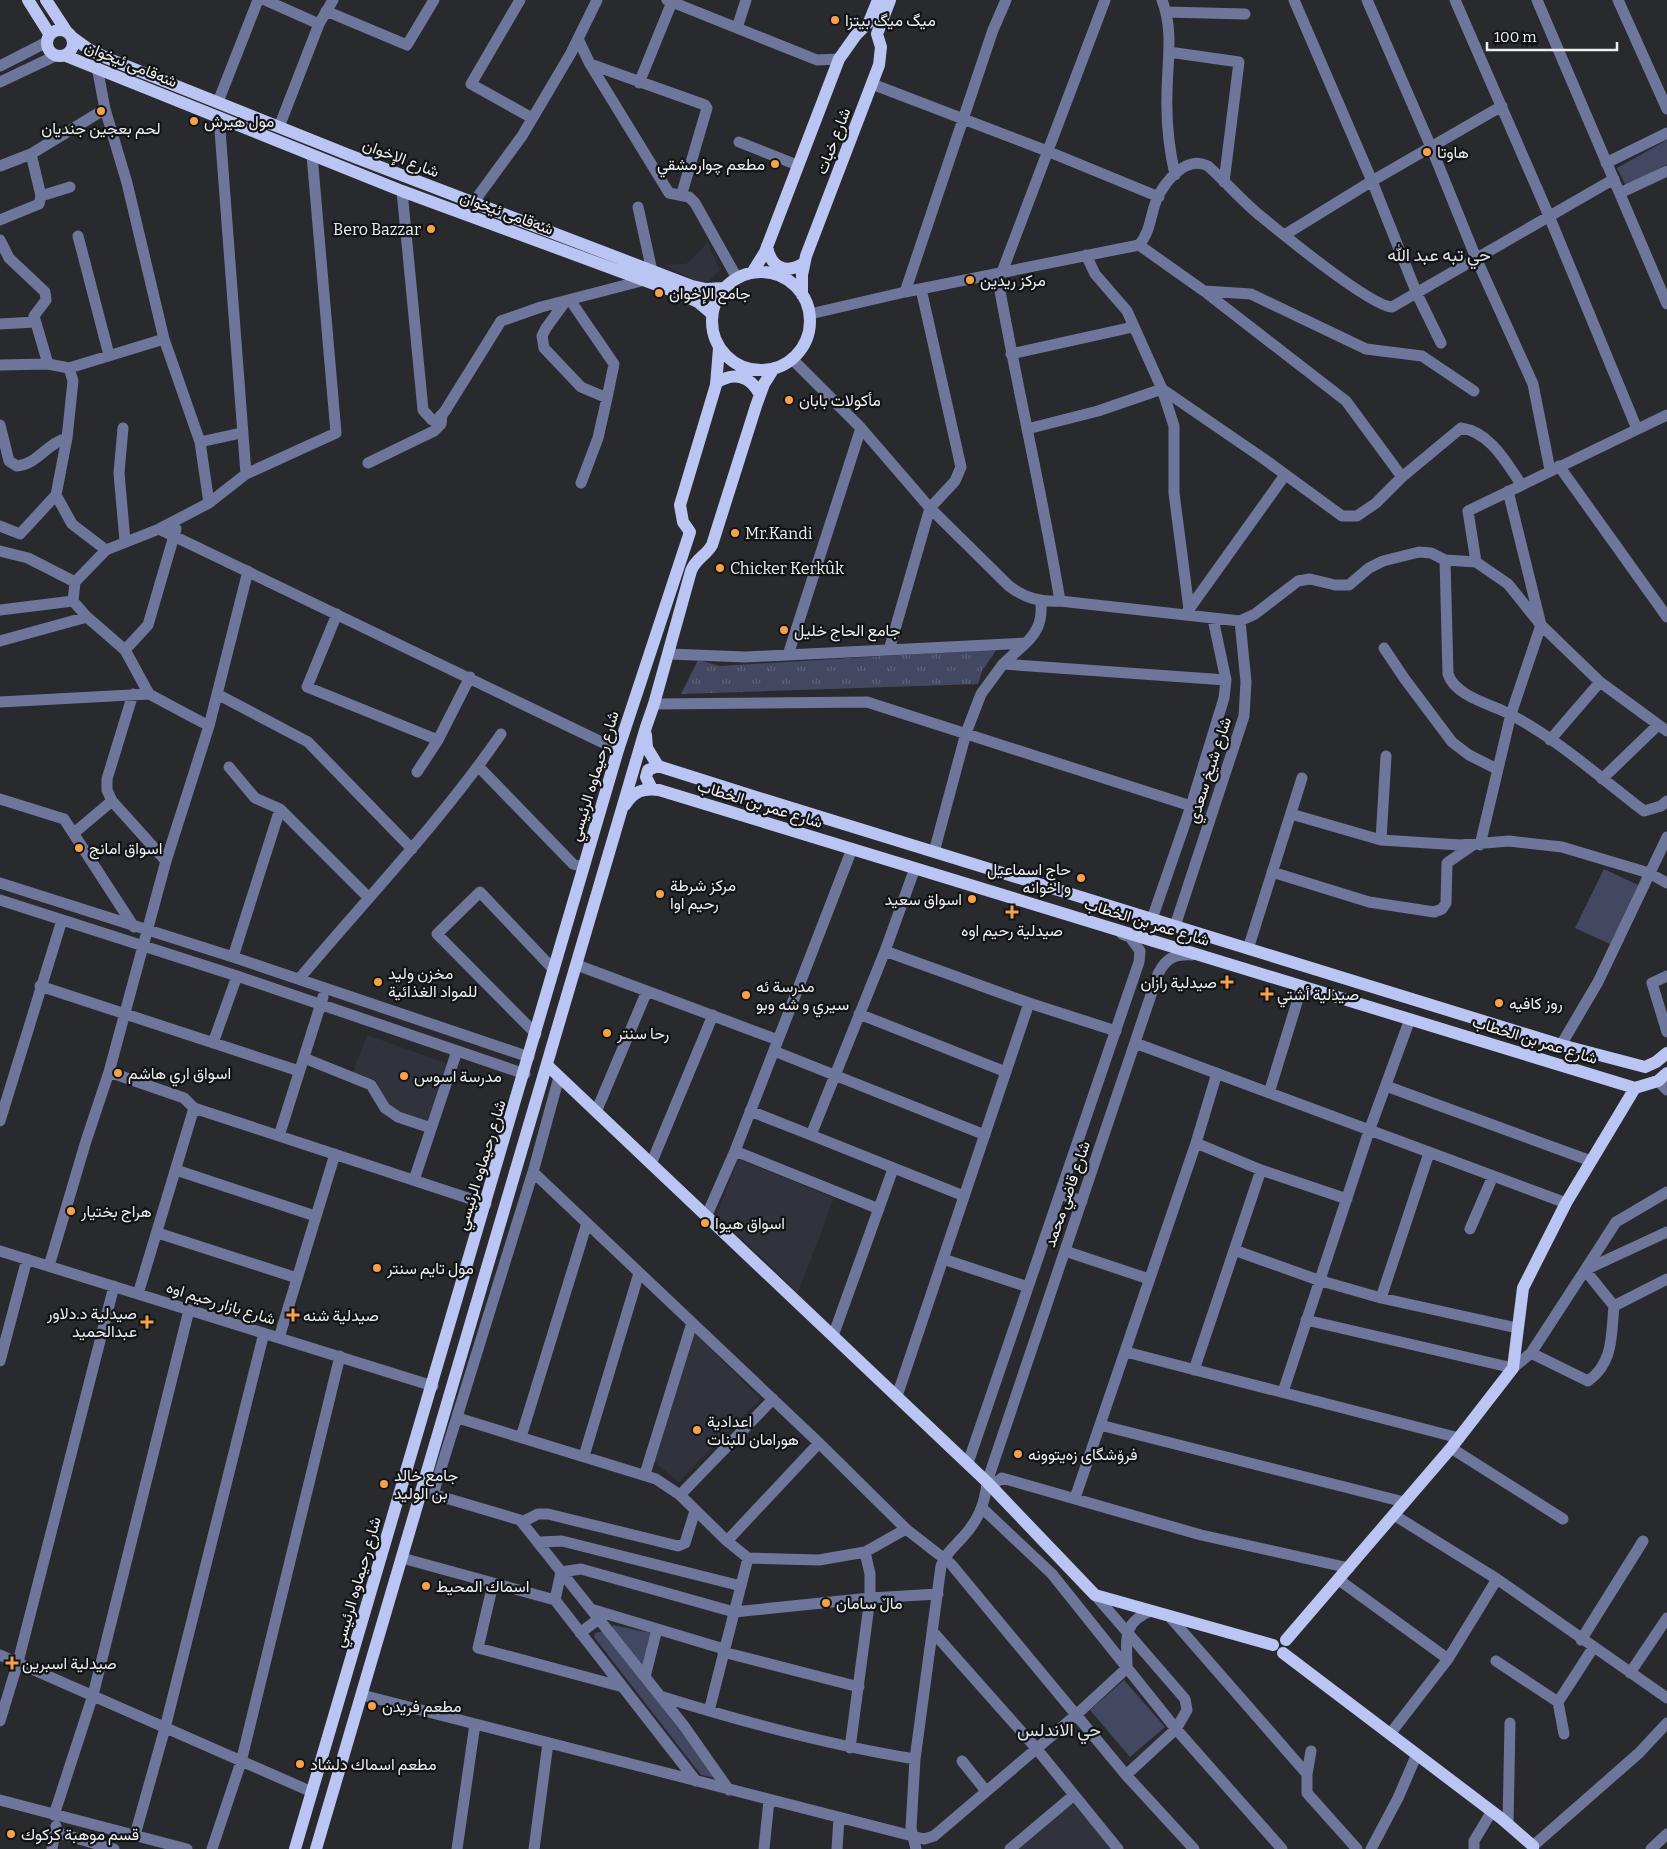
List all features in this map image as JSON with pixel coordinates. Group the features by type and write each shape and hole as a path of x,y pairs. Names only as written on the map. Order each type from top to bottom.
{"main road":[{"path":"28,0 48,38 48,50 61,56 72,50 70,34 46,0"},
{"name":"شارع خبات","path":"752,273 767,246 839,59 856,35 869,22 878,0"},
{"name":"شارع خبات","path":"802,295 804,263 872,84 881,52 877,34 890,0"},
{"path":"48,38 56,30 70,34"},
{"name":"شارع الإخوان","path":"70,34 99,55 473,203 648,275 700,288 724,288"},
{"name":"شەقامی ئیخوان","path":"61,56 97,67 402,191 648,275 698,302 712,314"},
{"path":"344,168 349,155"},
{"path":"767,246 771,260 779,266 794,268 804,263"},
{"path":"765,272 782,277 802,295 810,314 808,334 800,352 792,359 774,368 749,369 737,365 719,348 712,331 712,314 716,300 724,288 737,278 752,273 765,272"},
{"path":"698,302 703,297 700,288"},
{"name":"شارع رحيماوه الرئيسي","path":"295,1849 525,1074 618,750 690,532 683,522 680,505 716,383 719,348"},
{"path":"316,1849 402,1558 428,1493 548,1066 669,654 694,562 706,553 714,540 760,395 774,368"},
{"path":"716,383 724,378 742,376 756,387 760,395"},
{"path":"646,727 647,748 658,766 648,770 646,777 652,789"},
{"name":"شارع عمر بن الخطاب","path":"658,766 1561,1045 1645,1067 1656,1062 1667,1052"},
{"path":"622,809 633,794 647,788 652,789"},
{"name":"شارع عمر بن الخطاب","path":"652,789 1635,1088"},
{"path":"764,822 769,801"},
{"path":"994,892 1001,872"},
{"path":"569,920 576,931 580,933 589,925"},
{"path":"561,947 575,941 579,945 579,959"},
{"path":"1362,1004 1367,985"},
{"path":"1453,1032 1458,1013"},
{"path":"548,1066 968,1463 1099,1600 1151,1611 1278,1649 1492,1811 1533,1848"},
{"path":"1278,1649 1288,1646 1286,1640 1451,1448 1513,1368 1523,1288 1566,1203 1635,1088 1664,1081"}],"street":[{"path":"218,102 258,0"},
{"path":"265,0 319,24"},
{"path":"279,127 319,24 333,0"},
{"path":"326,11 407,45 434,0"},
{"path":"520,0 471,84 532,118"},
{"path":"473,203 532,118 578,39 597,0"},
{"path":"736,28 746,0"},
{"path":"905,292 963,119 1006,0"},
{"path":"1060,602 1045,512 1011,354 999,273 1105,0"},
{"path":"1162,0 1166,12 1169,52 1168,140 1174,175"},
{"path":"1294,0 1372,181 1417,294 1441,343"},
{"path":"1367,0 1431,147 1476,258 1533,384 1555,468 1667,617"},
{"path":"1455,0 1549,216 1637,429"},
{"path":"1537,0 1667,304"},
{"path":"1618,0 1667,109"},
{"path":"639,83 669,1 817,60 839,59"},
{"path":"1166,12 1245,14"},
{"path":"0,66 22,56 48,38"},
{"path":"578,39 590,64 669,192 672,195 682,194 689,196 695,203 737,278"},
{"path":"1169,52 1240,62 1224,182"},
{"path":"22,56 28,68"},
{"path":"0,82 28,68 61,56"},
{"path":"590,64 705,105 707,108 682,194"},
{"path":"97,67 105,108 128,184 164,339 200,442 209,503"},
{"path":"872,84 1047,151 1159,197"},
{"path":"1286,234 1372,181 1502,106"},
{"path":"0,166 31,154 105,108"},
{"path":"219,117 241,433 246,474"},
{"path":"1606,162 1667,133"},
{"path":"739,142 797,165"},
{"path":"0,220 39,204 41,196 31,154"},
{"path":"149,694 125,650 86,617 73,600 75,582 106,550 159,529 209,503 246,474 336,433 312,155"},
{"path":"810,314 905,292 1139,245 1145,238 1159,197 1174,175 1191,162 1200,162 1258,214 1368,298 1385,307 1392,307 1614,179"},
{"path":"1620,193 1667,171"},
{"path":"41,196 70,187"},
{"path":"402,191 423,410 432,420 437,420 442,415 501,321 648,275 638,207"},
{"path":"78,236 109,354"},
{"path":"0,240 2,247 17,267 42,287 45,292 46,300 34,316 48,364"},
{"path":"1139,245 1204,291 1346,401 1402,477"},
{"path":"1086,255 1095,274 1127,311 1132,326 1162,388 1174,426 1174,493 1187,613"},
{"path":"889,650 930,508 955,481 961,467 921,289"},
{"path":"1204,291 1251,294 1366,349 1422,356 1474,391"},
{"path":"568,301 546,328 542,336 544,348 581,387 607,398"},
{"path":"568,301 614,364 598,438 581,483"},
{"path":"0,324 35,322"},
{"path":"1011,354 1132,326"},
{"path":"0,365 48,364 69,368 109,354 164,339"},
{"path":"792,359 861,428 930,508 1009,586 1024,597 1041,602 1187,613 1213,619 1240,621 1255,614 1298,581 1310,579 1342,586 1349,585 1369,568 1395,556 1425,552 1432,553 1445,560 1476,562 1508,584 1541,624 1600,682 1662,728 1602,779"},
{"path":"0,526 20,534 56,495 67,438 73,381 69,368"},
{"path":"1027,429 1098,411 1162,388"},
{"path":"1162,388 1342,516 1357,516 1369,508 1402,477 1461,428 1472,430 1484,436 1522,484"},
{"path":"368,463 434,431 441,424 442,415"},
{"path":"1476,562 1468,511 1667,415"},
{"path":"0,425 9,461 18,466 30,464 52,444 67,438"},
{"path":"123,428 118,473 125,541"},
{"path":"788,655 861,428"},
{"path":"200,442 241,433"},
{"path":"1187,613 1285,475"},
{"path":"1447,863 1476,845 1484,830 1511,714 1541,624 1508,491"},
{"path":"56,495 72,524 106,550"},
{"path":"125,650 148,625 179,518"},
{"path":"159,529 470,677 618,750"},
{"path":"0,551 28,558 75,582"},
{"path":"1445,560 1448,674 1450,682 1470,697 1511,714 1550,740 1644,810 1665,806"},
{"path":"49,1266 86,1141 109,1072 166,862 209,726 248,571"},
{"path":"0,610 73,600"},
{"path":"934,852 966,733 981,694 1002,664 1037,632 1042,618 1041,602"},
{"path":"338,614 307,687 438,740"},
{"path":"0,641 86,617"},
{"name":"شارع شيخ سعدي","path":"1152,919 1191,806 1224,698 1226,680 1213,619"},
{"name":"شارع شيخ سعدي","path":"1175,926 1244,716 1246,682 1240,621"},
{"path":"669,654 738,657 1026,643"},
{"path":"1384,648 1452,742 1469,755 1497,770"},
{"path":"1002,664 1226,680"},
{"path":"418,772 438,740 470,677"},
{"path":"1550,740 1600,682"},
{"path":"133,694 107,779 107,790 112,801 166,862"},
{"path":"0,702 149,694 209,726"},
{"path":"217,694 308,742 412,849"},
{"path":"654,704 867,702 1191,806"},
{"path":"299,980 412,849 501,734"},
{"path":"1381,840 1386,756"},
{"path":"478,766 573,864 584,867"},
{"path":"229,767 255,798 280,809 368,898"},
{"path":"1248,948 1302,778"},
{"path":"0,799 64,819 134,927"},
{"path":"74,833 112,801"},
{"path":"233,957 280,809"},
{"path":"1291,814 1381,840 1476,845 1508,841 1562,846 1649,873 1667,882"},
{"path":"1484,830 1508,841"},
{"path":"1561,1045 1598,982 1667,838"},
{"path":"1272,872 1369,902 1434,912 1442,908 1446,903 1447,844"},
{"path":"706,1216 735,1151 852,849"},
{"path":"811,1136 885,951 915,868"},
{"path":"0,883 233,957 529,1057"},
{"path":"536,1034 437,934 480,892 554,970"},
{"path":"0,900 237,976 525,1074"},
{"path":"0,1121 40,986 62,920"},
{"name":"شارع قاضي محمد","path":"968,1463 1139,962 1140,951 1130,937 1112,928"},
{"path":"885,951 1029,1003 1116,1031"},
{"name":"شارع قاضي محمد","path":"944,1558 974,1524 982,1508 1065,1251 1164,962 1180,954 1209,958"},
{"path":"579,959 647,991 778,1040"},
{"path":"213,1043 237,976"},
{"path":"1667,976 1652,982 1667,1032"},
{"path":"40,986 299,1071"},
{"path":"1269,1093 1302,986"},
{"path":"279,1136 325,988"},
{"path":"596,1112 647,991"},
{"path":"897,1396 1029,1003"},
{"path":"859,1014 1006,1072"},
{"path":"651,1164 713,1015"},
{"path":"1282,1392 1369,1131 1410,1019"},
{"path":"1135,1043 1566,1203"},
{"path":"414,1180 457,1051"},
{"path":"774,1051 985,1135"},
{"path":"510,1069 514,1052"},
{"path":"304,1058 371,1085 385,1108 398,1117 431,1128"},
{"path":"109,1072 184,1098 194,1108 486,1204"},
{"path":"1075,1498 1196,1143 1217,1073"},
{"path":"559,1077 458,1418 428,1493 522,1522 540,1542 561,1572 597,1614 646,1677 730,1790"},
{"path":"1386,1086 1591,1161"},
{"path":"138,1294 158,1233 194,1108"},
{"path":"750,1111 964,1196"},
{"path":"1196,1143 1262,1170 1347,1199"},
{"path":"735,1151 879,1209"},
{"path":"1381,1298 1429,1153"},
{"path":"279,1338 314,1216 335,1154"},
{"path":"833,1336 893,1169"},
{"path":"176,1170 314,1216"},
{"path":"1194,1370 1262,1170"},
{"path":"532,1172 773,1399 906,1529 944,1558 1126,1775 1194,1849"},
{"path":"1470,1229 1493,1176"},
{"path":"1306,1320 1513,1368 1531,1353 1616,1222 1667,1192"},
{"path":"1060,1194 1082,1201"},
{"path":"522,1438 587,1223"},
{"path":"1585,1270 1667,1232"},
{"path":"158,1233 297,1278"},
{"path":"1234,1250 1318,1280 1381,1298 1517,1328"},
{"name":"شارع بازار رحيم اوه","path":"0,1251 433,1386"},
{"path":"1065,1251 1149,1279"},
{"path":"0,1361 27,1259"},
{"path":"943,1259 1028,1287"},
{"path":"1531,1353 1588,1381 1602,1370 1609,1350 1614,1306 1585,1270"},
{"path":"584,1456 639,1273"},
{"path":"1614,1306 1667,1279"},
{"path":"0,1721 18,1662 114,1286"},
{"path":"52,1849 60,1796 93,1695 189,1310"},
{"path":"644,1474 692,1323"},
{"path":"134,1835 164,1728 264,1333"},
{"path":"1126,1352 1459,1438"},
{"path":"212,1849 241,1762 340,1356"},
{"path":"680,1495 773,1399"},
{"path":"458,1418 644,1474 662,1482 680,1495 727,1541 748,1558 812,1560 864,1552 906,1529"},
{"path":"1100,1425 1404,1502"},
{"path":"727,1541 819,1443"},
{"path":"1451,1448 1563,1519"},
{"path":"989,1484 1002,1478 1202,1535 1349,1568"},
{"path":"982,1508 1052,1574 1176,1729 1282,1849"},
{"path":"522,1522 538,1514 548,1514 678,1546 685,1542 695,1511"},
{"path":"1394,1515 1496,1579 1592,1648 1667,1698"},
{"path":"540,1542 562,1541 741,1586"},
{"path":"1581,1640 1643,1541"},
{"path":"850,1748 870,1598 870,1574 864,1552"},
{"path":"402,1558 555,1600 696,1781"},
{"path":"709,1711 748,1558"},
{"path":"916,1845 911,1820 915,1759 944,1558"},
{"path":"561,1572 581,1570 734,1612 870,1598 938,1594"},
{"path":"555,1600 561,1572"},
{"path":"1390,1734 1448,1659 1496,1579"},
{"path":"1339,1580 1448,1659"},
{"path":"494,1584 478,1648 623,1687"},
{"path":"1094,1627 1099,1600"},
{"path":"1099,1600 1185,1699 1187,1710 1176,1729 1126,1775"},
{"path":"916,1845 924,1839 934,1836 1076,1715 1127,1668 1127,1633 1134,1620 1151,1611"},
{"path":"597,1614 657,1629 724,1650 859,1687"},
{"path":"580,1633 597,1614"},
{"path":"1169,1616 1307,1774"},
{"path":"1630,1673 1667,1618"},
{"path":"646,1677 657,1629"},
{"path":"933,1632 1036,1748 1118,1849"},
{"path":"1564,1734 1558,1702 1592,1648"},
{"path":"0,1655 312,1792"},
{"path":"1496,1661 1558,1702"},
{"path":"362,1695 839,1818 916,1845"},
{"path":"660,1696 709,1711 850,1748 915,1759"},
{"path":"1533,1848 1639,1752 1667,1723"},
{"path":"457,1849 475,1724"},
{"path":"1508,1824 1510,1724"},
{"path":"534,1849 548,1743"},
{"path":"1311,1751 1307,1774 1307,1793 1357,1849"},
{"path":"1371,1849 1398,1798 1417,1754"},
{"path":"962,1761 986,1791"},
{"path":"1010,1849 1074,1795"},
{"path":"0,1800 187,1849"},
{"path":"764,1849 769,1800"},
{"path":"1474,1849 1474,1841 1492,1811"},
{"path":"837,1849 839,1818"},
{"path":"55,1832 114,1849"},
{"path":"1651,1849 1667,1834"}],"shaded area":[{"path":"708,243 720,270 704,286 665,265 686,264"},
{"name":"مدرسة اسوس","path":"367,1035 448,1064 429,1125 399,1114 389,1106 375,1080 353,1072"},
{"path":"738,1159 834,1198 798,1293 717,1215"},
{"name":"اعدادية هورامان للبنات","path":"695,1333 760,1399 679,1482 653,1461"},
{"path":"1072,1803 1112,1849 1018,1849"}],"green space":[{"path":"1667,140 1667,164 1626,186 1617,168"},
{"path":"997,649 982,671 978,684 681,694 698,660 720,666"},
{"path":"1604,869 1638,885 1610,944 1575,928"},
{"path":"613,1625 651,1633 644,1667 611,1629"},
{"path":"604,1631 716,1778 701,1775 594,1637 595,1633"},
{"path":"1124,1680 1165,1727 1130,1757 1090,1710"}],"place":[{"name":"ميگ ميگ بيتزا","path":"835,20"},
{"name":"لحم بعجين جنديان","path":"101,111"},
{"name":"مول هيرش","path":"194,121"},
{"name":"هاوتا","path":"1427,152"},
{"name":"مطعم چوارمشقي","path":"775,164"},
{"name":"Bero Bazzar","path":"431,229"},
{"name":"مركز ريدين","path":"970,280"},
{"name":"جامع الإخوان","path":"659,293"},
{"name":"مأكولات بابان","path":"789,400"},
{"name":"Mr.Kandi","path":"735,533"},
{"name":"Chicker Kerkûk","path":"720,568"},
{"name":"جامع الحاج خليل","path":"784,630"},
{"name":"اسواق امانج","path":"79,848"},
{"name":"حاج اسماعيل و اخوانه","path":"1081,878"},
{"name":"مركز شرطة رحيم اوا","path":"660,894"},
{"name":"اسواق سعيد","path":"972,899"},
{"name":"صيدلية رحيم اوه","path":"1012,912"},
{"name":"مخزن وليد للمواد الغذائية","path":"378,982"},
{"name":"صيدلية رازان","path":"1227,982"},
{"name":"صيدلية أشتي","path":"1267,994"},
{"name":"مدرسة ئه سيري و شه وبو","path":"746,995"},
{"name":"روز كافيه","path":"1499,1003"},
{"name":"رحا سنتر","path":"607,1033"},
{"name":"اسواق اري هاشم","path":"118,1073"},
{"name":"مدرسة اسوس","path":"404,1076"},
{"name":"هراج بختيار","path":"71,1211"},
{"name":"اسواق هيوا","path":"705,1223"},
{"name":"مول تايم سنتر","path":"377,1268"},
{"name":"صيدلية شنه","path":"293,1315"},
{"name":"صيدلية د.دلاور عبدالحميد","path":"147,1322"},
{"name":"اعدادية هورامان للبنات","path":"697,1430"},
{"name":"فرۆشگای زەیتوونە","path":"1018,1454"},
{"name":"جامع خالد بن الوليد","path":"384,1484"},
{"name":"اسماك المحيط","path":"426,1586"},
{"name":"ماڵ سامان","path":"826,1603"},
{"name":"صيدلية اسبرين","path":"12,1663"},
{"name":"مطعم فريدن","path":"372,1706"},
{"name":"مطعم اسماك دلشاد","path":"300,1764"},
{"name":"قسم موهبة كركوك","path":"11,1834"}],"district":[{"name":"حي تبه عبد الله","path":"1439,255"},
{"name":"حي الاندلس","path":"1059,1730"}]}
